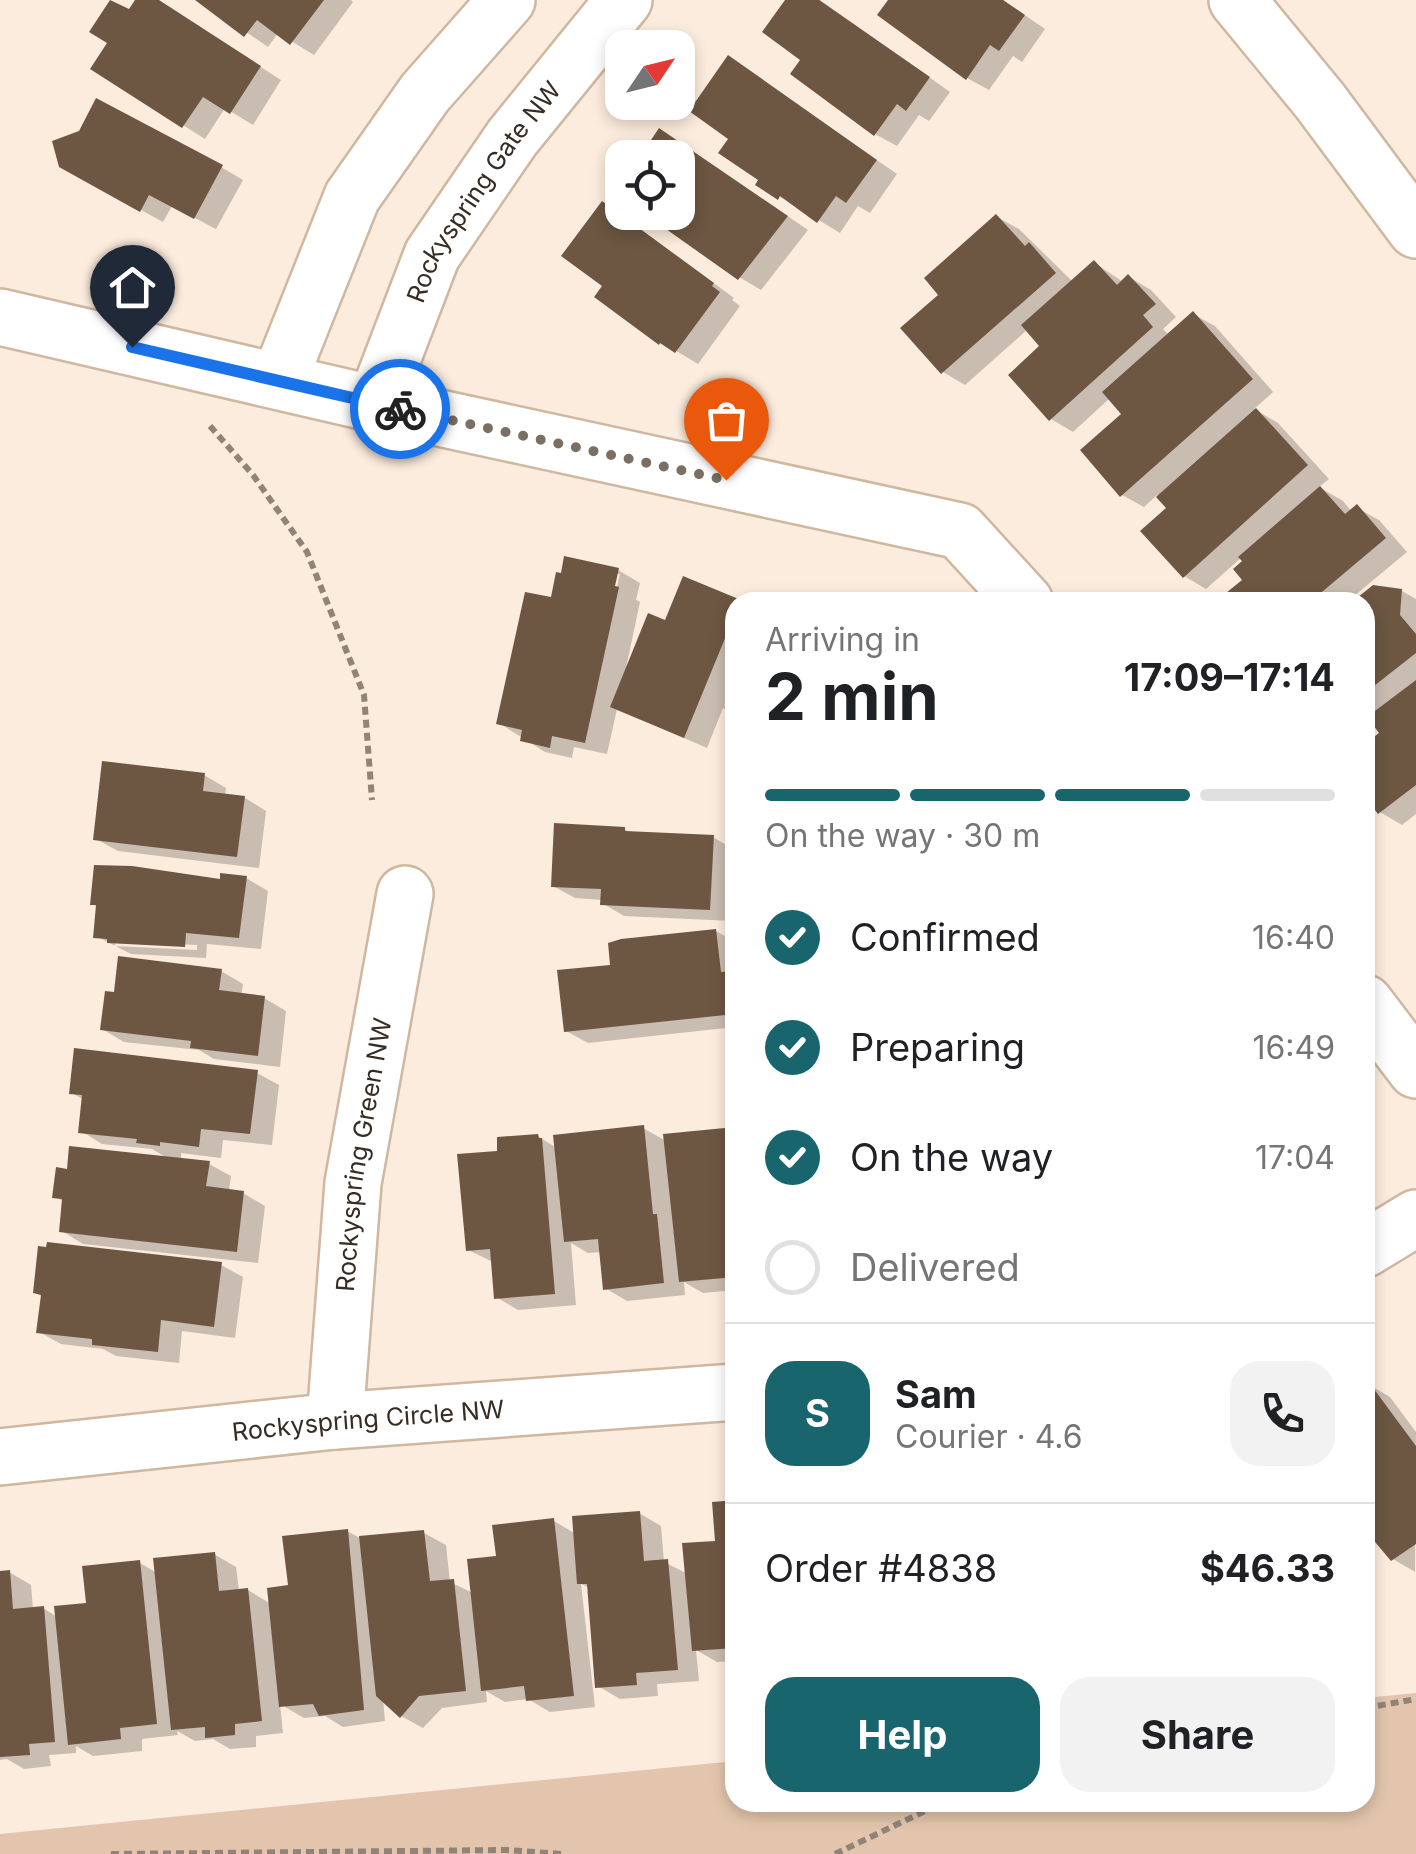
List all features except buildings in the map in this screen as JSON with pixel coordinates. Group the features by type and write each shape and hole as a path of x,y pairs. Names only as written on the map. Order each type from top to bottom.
{"street":[{"path":"280,380 352,197 425,94 507,0"},
{"name":"Rockyspring Gate NW","path":"376,404 432,255 512,138 624,0"},
{"path":"1237,0 1320,101 1416,230"},
{"path":"0,317 376,404 960,530 1016,592"},
{"name":"Rockyspring Green NW","path":"335,1420 352,1183 405,894"},
{"path":"1375,1016 1416,1070"},
{"path":"1375,1243 1416,1218"},
{"name":"Rockyspring Circle NW","path":"0,1457 335,1420 725,1393"}],"path":[{"path":"203,416 252,475 307,552 364,695 372,800"},
{"path":"1375,1706 1416,1699"},
{"path":"835,1854 923,1812"},
{"path":"111,1854 507,1850 562,1854"}],"shaded area":[{"path":"1416,1693 1416,1854 0,1854 0,1834 725,1762 725,1812 1375,1812 1375,1697"}],"way so far":[{"path":"400,409 726,480"}],"route":[{"path":"132,347 400,409"}]}
